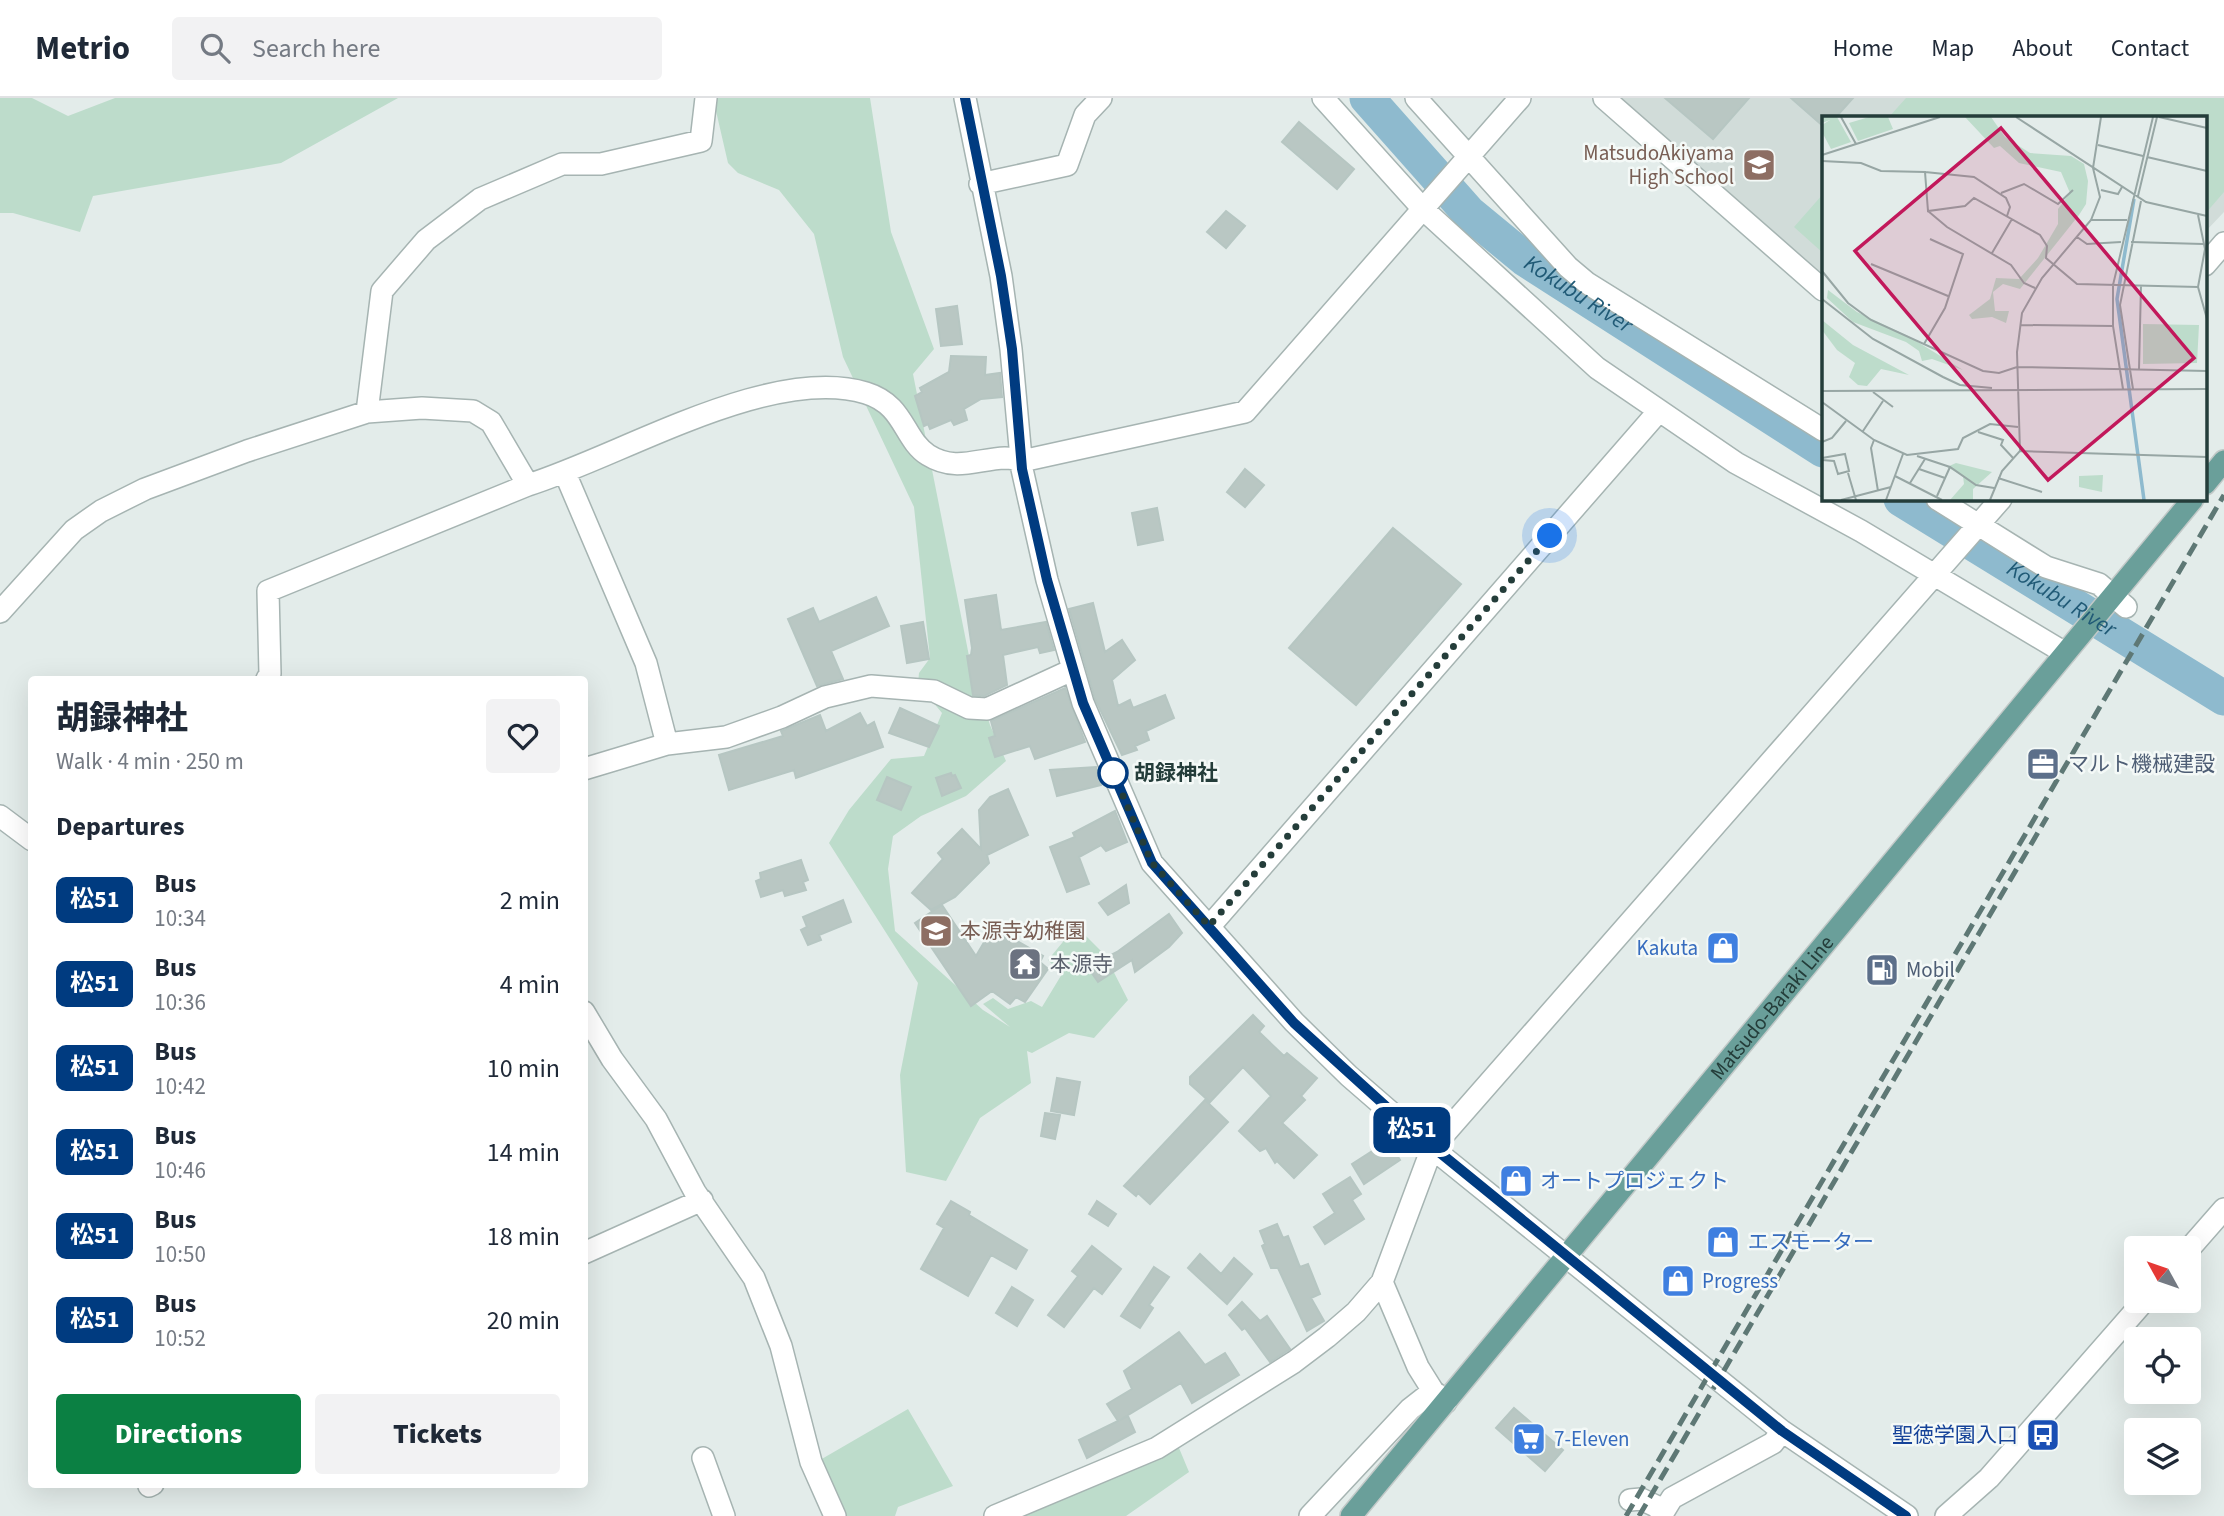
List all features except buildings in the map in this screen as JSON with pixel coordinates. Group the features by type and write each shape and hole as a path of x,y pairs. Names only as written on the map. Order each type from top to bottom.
{"main road":[{"path":"2206,483 2224,461"},
{"name":"Matsudo-Baraki Line","path":"1351,1516 1439,1397 1568,1257 2065,653 2120,601 2192,500"}],"street":[{"path":"368,412 382,291 426,240 480,199 562,164 601,164 701,141 706,98"},
{"path":"965,98 1003,288 1021,461 1047,580 1072,670 1152,863 1294,1023 1349,1076 1432,1147 1782,1431 1907,1516"},
{"path":"981,184 1067,166 1086,115 1101,98"},
{"path":"1323,98 1538,318 1597,368 1736,463 1861,531 1933,577 2065,653"},
{"path":"1416,98 1463,163 1587,284 1822,429"},
{"path":"269,676 268,591 528,485 565,473 714,410 794,390 825,386 866,393 889,404 927,454 954,466 1007,458 1021,461 1245,412 1520,98"},
{"path":"1604,98 1822,289"},
{"path":"2206,264 2224,243"},
{"path":"0,612 71,533 101,511 145,489 209,465 368,412 422,408 473,411 491,422 528,485"},
{"path":"1209,926 1658,412"},
{"path":"565,473 646,663 667,744"},
{"path":"1939,500 2046,566 2091,580 2120,601"},
{"path":"995,1516 1157,1448 1294,1362 1356,1312 1382,1282 1432,1147 2000,500"},
{"path":"588,768 667,744 726,737 782,717 825,697 871,686 934,691 969,708 987,709 1072,670"},
{"path":"0,816 28,837"},
{"path":"588,1019 612,1059 656,1119 702,1200 754,1278 773,1321 811,1462 835,1516"},
{"path":"588,1251 702,1200"},
{"path":"2200,1236 2224,1209"},
{"path":"1310,1516 1410,1409 1439,1397 1418,1367 1382,1282"},
{"path":"1946,1516 1989,1478 2134,1313"},
{"path":"1630,1500 1641,1499 1662,1513 1672,1498 1773,1443 1782,1431"},
{"path":"703,1458 724,1516"}],"shaded area":[{"name":"MatsudoAkiyama High School","path":"1616,98 2224,98 2224,212 2206,231 2206,116 1822,116 1822,274"}],"green space":[{"path":"0,98 32,98 68,116 115,98 398,98 281,163 93,196 80,232 13,213 0,213"},
{"path":"713,98 870,98 891,232 934,349 913,374 970,661 990,725 1006,761 966,796 921,816 893,836 888,869 895,931 983,1010 1010,1027 983,1004 993,998 1008,1009 1031,1001 1042,1007 1062,974 1048,960 1076,926 1105,955 1128,1000 1094,1038 1069,1033 1032,1053 1027,1051 1031,1083 980,1118 946,1181 906,1172 900,1075 918,983 829,843 849,810 891,759 924,756 942,713 918,684 919,673 930,658 914,507 843,357 814,234 779,190 738,173 728,163"},
{"path":"1906,98 2224,98 2224,192 2206,213 2206,116 1890,116"},
{"path":"1822,195 1822,252 1794,227"},
{"path":"908,1409 953,1486 898,1507 895,1516 843,1516 820,1460"},
{"path":"1179,1448 1189,1472 1126,1516 1013,1516"}],"waterway":[{"name":"Kokubu River","path":"1367,98 1469,213 1525,259 1822,449"},
{"name":"Kokubu River","path":"1903,500 2224,698"}],"railway":[{"path":"1626,1516 2224,495"},
{"path":"1639,1516 2047,817"}],"bus line":[{"name":"松51","path":"965,98 1001,276 1012,349 1022,469 1047,580 1083,703 1152,863 1161,877 1209,926 1294,1023 1349,1076 1481,1189 1782,1431 1906,1516"}],"place":[{"name":"MatsudoAkiyama High School","path":"1759,165"},
{"name":"マルト機械建設","path":"2043,764"},
{"name":"胡録神社","path":"1113,773"},
{"name":"本源寺幼稚園","path":"936,931"},
{"name":"Kakuta","path":"1723,948"},
{"name":"本源寺","path":"1025,964"},
{"name":"Mobil","path":"1882,970"},
{"name":"オートプロジェクト","path":"1516,1181"},
{"name":"エスモーター","path":"1723,1242"},
{"name":"Progress","path":"1678,1281"},
{"name":"聖徳学園入口","path":"2043,1435"},
{"name":"7-Eleven","path":"1529,1439"}],"route":[{"path":"1113,773 1152,863 1161,877 1209,926 1550,536"}]}
